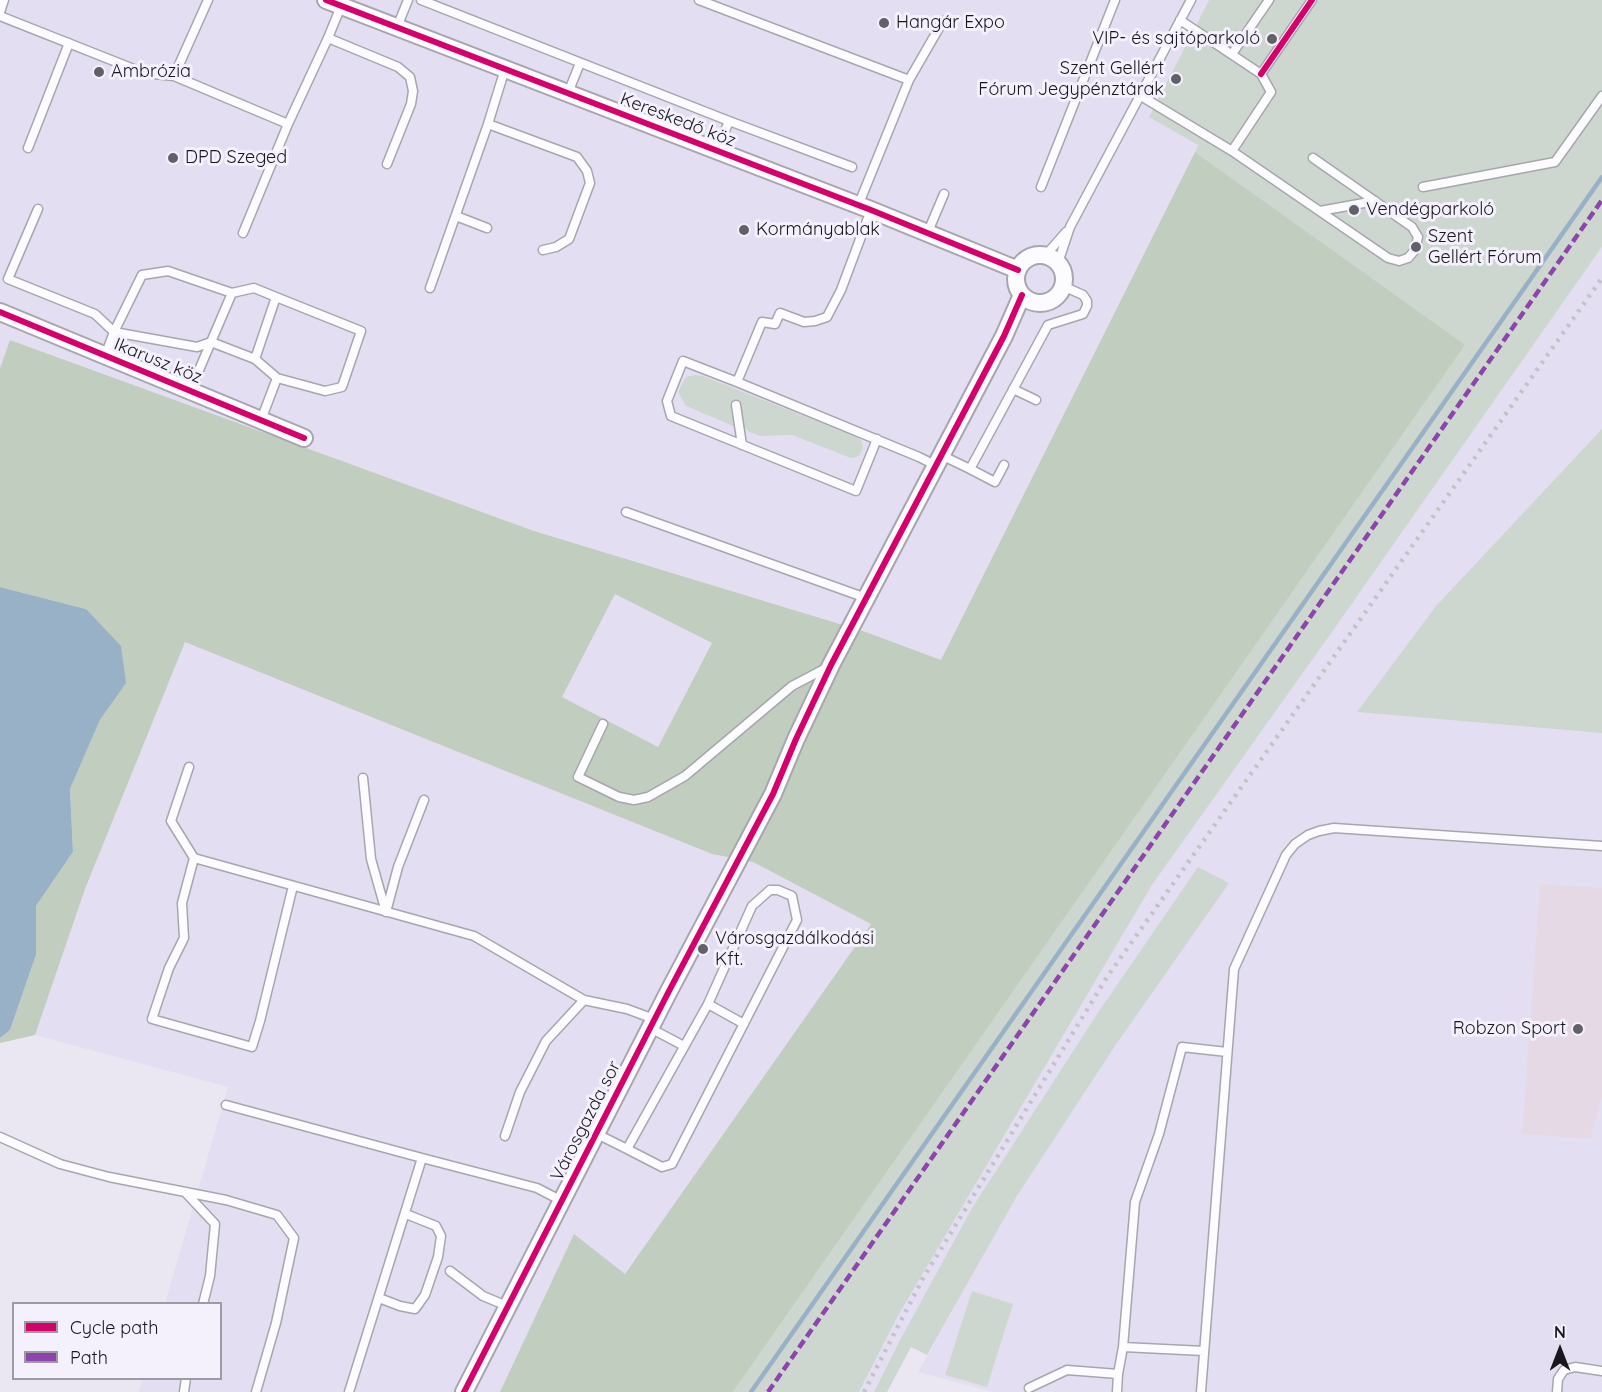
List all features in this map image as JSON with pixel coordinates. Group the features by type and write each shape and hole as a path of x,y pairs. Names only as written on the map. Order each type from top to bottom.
{"street":[{"name":"Kereskedő köz","path":"334,3 865,208 1018,270"},
{"path":"1034,256 1051,260 1062,270 1063,286 1051,300 1042,303 1028,299 1017,288 1018,270 1024,261 1034,256"},
{"name":"Városgazda sor","path":"464,1392 652,1024 773,794 796,739 866,597 1004,336 1028,299"},
{"name":"Ikarusz köz","path":"0,312 304,438"}],"lane":[{"path":"4,0 0,14 144,73 174,76 288,124"},
{"path":"174,76 208,0"},
{"path":"397,27 408,0"},
{"path":"421,0 852,167"},
{"path":"699,0 909,80"},
{"path":"1041,187 1115,0"},
{"path":"1051,260 1191,0"},
{"path":"1232,54 1269,0"},
{"path":"1261,74 1312,0"},
{"path":"243,233 288,124 328,38 334,3"},
{"path":"1180,20 1261,74 1271,92 1232,151"},
{"path":"737,382 762,322 776,324 780,314 804,322 827,317 842,290 865,208 909,80 943,21"},
{"path":"328,38 398,66 410,77 413,91 411,104 387,164"},
{"path":"28,148 69,43"},
{"path":"568,93 580,63"},
{"path":"430,288 506,69"},
{"path":"1141,96 1232,151 1388,258 1399,261 1408,258 1415,250 1418,237 1412,227 1313,158"},
{"path":"1423,187 1555,162 1602,96"},
{"path":"717,151 729,121"},
{"path":"488,124 577,157 587,171 590,183 569,239 556,247 543,250"},
{"path":"927,234 944,194"},
{"path":"1320,211 1375,201"},
{"path":"38,209 8,279 95,314 114,333 197,347 212,342 255,359 277,378 325,392 342,387 361,331 254,288 232,293 168,271 141,275 114,333 105,356"},
{"path":"456,216 487,228"},
{"path":"1051,260 1070,227"},
{"path":"970,469 1048,325 1083,314 1088,306 1088,301 1083,295 1063,286"},
{"path":"190,391 232,293"},
{"path":"255,359 276,297"},
{"path":"877,440 855,491 671,416 667,401 682,361 919,457 970,469 995,482 1004,465"},
{"path":"261,420 277,378"},
{"path":"1013,389 1036,400"},
{"path":"736,405 742,445"},
{"path":"626,512 866,597"},
{"path":"603,724 578,777 619,798 634,800 648,796 685,776 792,686 831,665"},
{"path":"189,766 171,821 194,858 474,936 584,1000 622,1007 684,1046"},
{"path":"363,778 371,859 386,912"},
{"path":"386,912 398,867 424,800"},
{"path":"1201,1392 1234,969 1286,855 1295,844 1308,836 1334,828 1602,846"},
{"path":"194,858 182,903 184,938 169,968 152,1019 252,1047 293,886"},
{"path":"597,1134 662,1167 672,1164 797,920 792,896 778,890 770,890 752,906 708,1004 627,1149"},
{"path":"505,1136 520,1092 546,1041 584,1000"},
{"path":"708,1004 744,1024"},
{"path":"1117,1392 1135,1202 1159,1134 1182,1047 1227,1052"},
{"path":"226,1105 537,1188 562,1201"},
{"path":"0,1137 60,1164 109,1177 226,1200 277,1215 294,1238 276,1323 256,1392"},
{"path":"349,1392 423,1158"},
{"path":"185,1191 215,1224 210,1276 203,1302"},
{"path":"379,1298 415,1309 425,1295 438,1257 441,1236 436,1226 406,1214"},
{"path":"450,1270 483,1296 507,1306"},
{"path":"1123,1347 1204,1351"},
{"path":"1557,1392 1558,1379 1564,1370 1575,1366 1602,1371"},
{"path":"1029,1388 1067,1370 1118,1374"}],"shaded area":[{"path":"0,0 1209,0 1149,116 1199,145 942,660 866,632 534,531 10,340 0,368"},
{"path":"1209,0 1602,0 1602,247 1152,885 899,1314 859,1392 733,1392 1464,346 1195,152 1198,145 1149,117"},
{"path":"1602,247 1602,1392 993,1392 918,1372 1017,1196 1117,1043 1198,867 1099,1011 1048,1091 900,1340 874,1392 859,1392 899,1314 1152,885"},
{"path":"703,376 859,438 863,448 859,456 851,458 792,435 760,436 749,432 742,424 739,402 732,402 735,425 733,426 686,406 678,392 686,377"},
{"path":"1602,429 1602,733 1357,712 1436,606"},
{"path":"615,593 712,643 658,747 562,697"},
{"path":"185,641 712,854 753,862 872,924 625,1275 574,1235 500,1392 139,1392 143,1380 222,1380 222,1302 165,1302 228,1087 35,1035 85,889"},
{"path":"1198,867 1229,883 1117,1043 1017,1196 927,1355 911,1347 887,1392 874,1392 972,1208 1099,1011"},
{"path":"1540,884 1602,888 1602,1098 1590,1139 1522,1134"},
{"path":"972,1291 1013,1304 987,1387 945,1375"}],"green space":[{"path":"1195,152 1465,345 733,1392 500,1392 574,1234 625,1274 871,924 753,862 712,854 185,642 85,889 35,1035 0,1043 0,1038 10,1030 36,955 36,906 73,852 70,789 100,720 126,682 86,609 0,587 0,368 10,340 534,531 866,632 941,660","holes":["615,594 712,643 658,747 562,697"]}],"water":[{"path":"0,587 86,609 121,646 126,683 100,720 70,789 73,852 36,906 36,955 10,1030 0,1038"}],"waterway":[{"path":"751,1392 1602,177"}],"railway":[{"path":"864,1392 922,1280 1107,977 1602,278"}],"marked path":[{"path":"768,1392 1602,200"}],"cycle path":[{"path":"326,0 871,210 1018,270"},
{"path":"1261,74 1312,0"},
{"path":"464,1392 669,991 773,794 831,665 1004,336 1022,295"},
{"path":"0,312 304,438"}],"place":[{"name":"Hangár Expo","path":"884,23"},
{"name":"VIP- és sajtóparkoló","path":"1272,39"},
{"name":"Ambrózia","path":"99,72"},
{"name":"Szent Gellért Fórum Jegypénztárak","path":"1176,79"},
{"name":"DPD Szeged","path":"173,158"},
{"name":"Vendégparkoló","path":"1354,210"},
{"name":"Kormányablak","path":"744,230"},
{"name":"Szent Gellért Fórum","path":"1416,247"},
{"name":"Városgazdálkodási Kft.","path":"703,949"},
{"name":"Robzon Sport","path":"1578,1029"}]}
